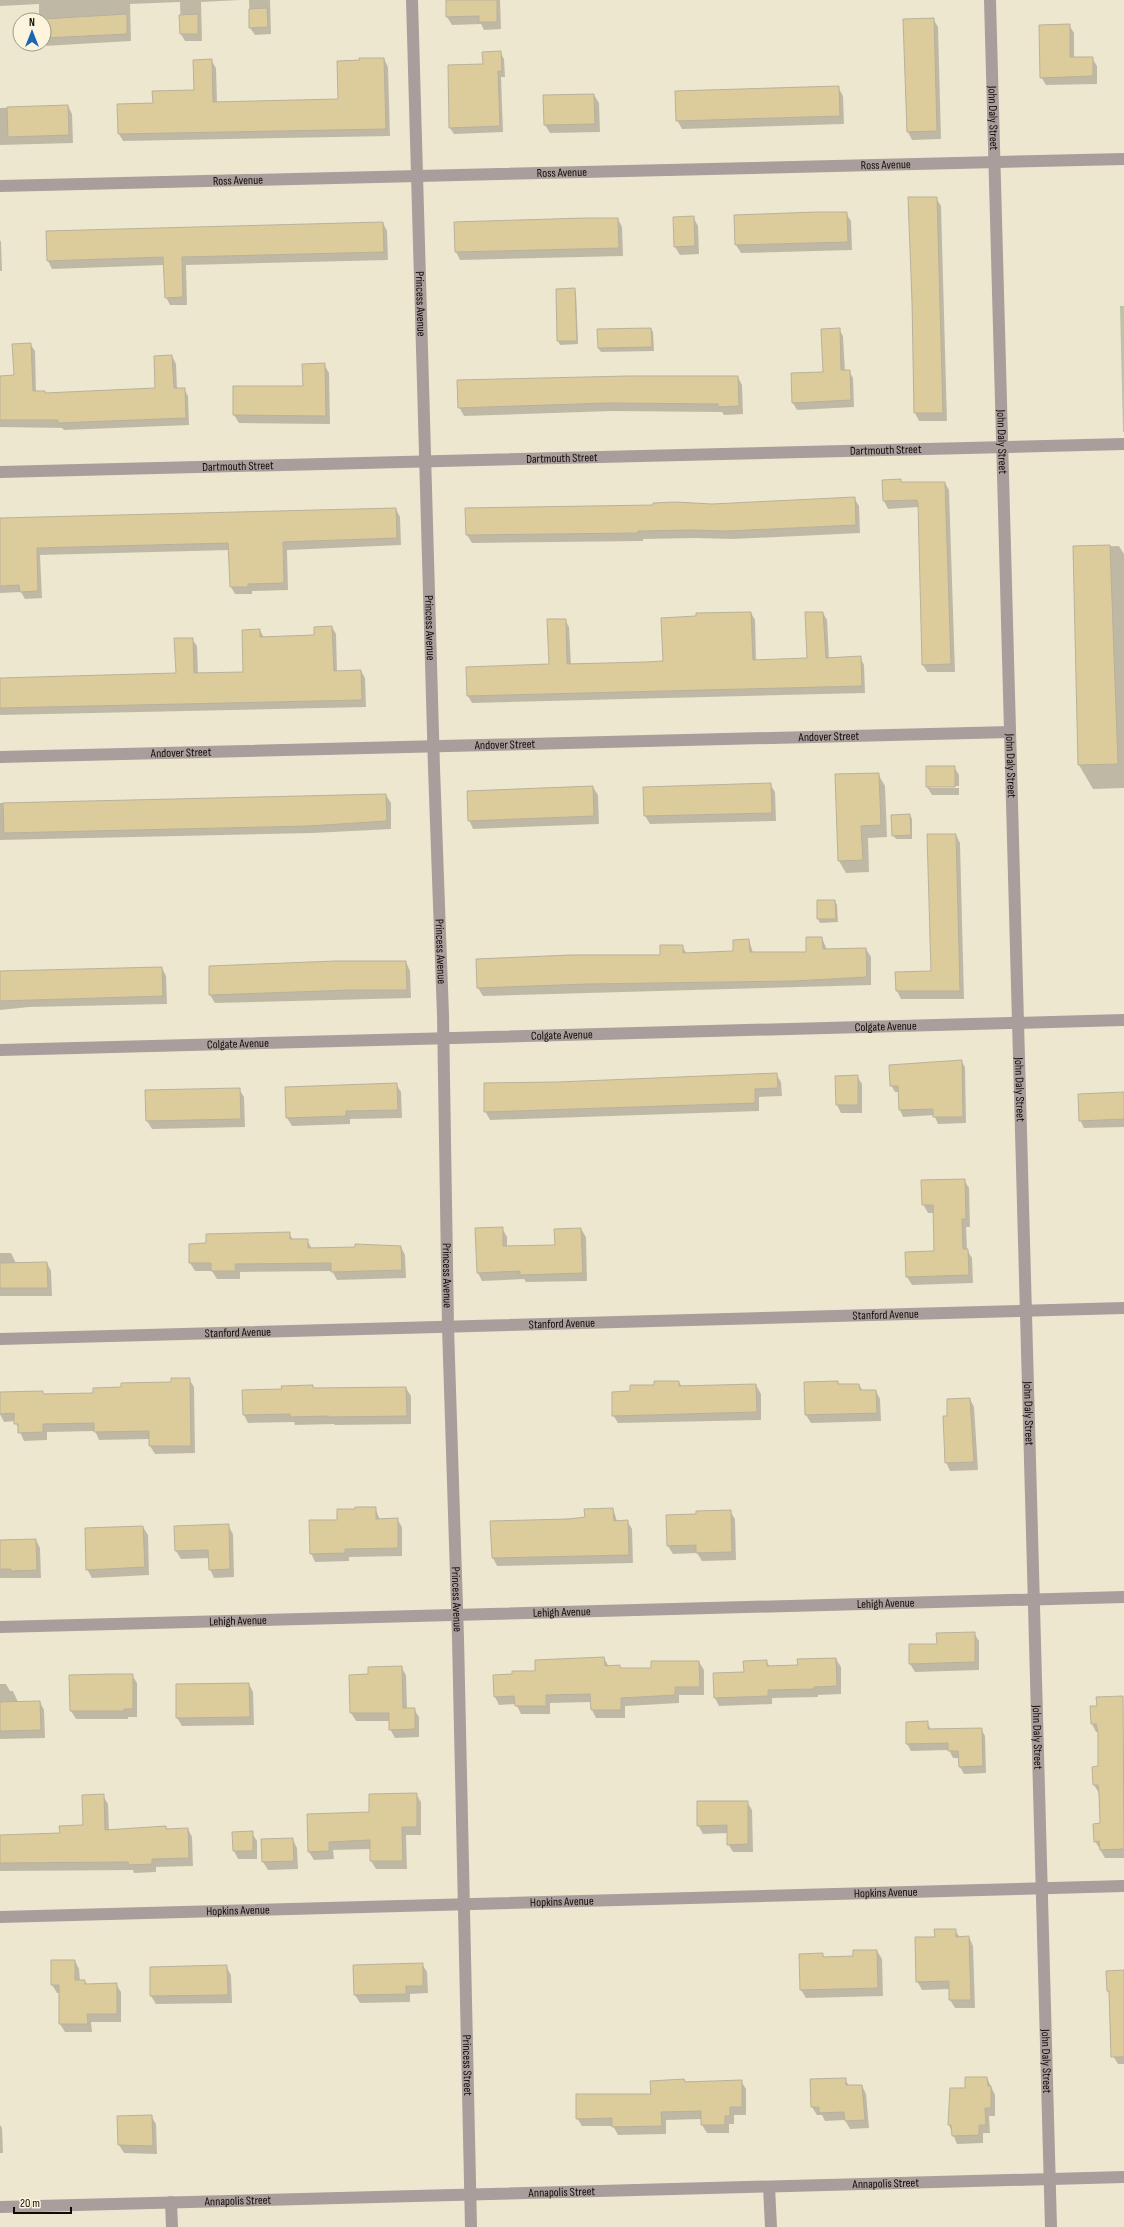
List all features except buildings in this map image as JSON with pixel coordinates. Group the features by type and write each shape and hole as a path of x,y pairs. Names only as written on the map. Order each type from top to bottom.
{"street":[{"name":"Princess Avenue","path":"412,0 433,746 443,1038 448,1327 457,1615 462,1904"},
{"name":"John Daly Street","path":"990,0 1051,2227"},
{"name":"Ross Avenue","path":"0,186 1124,159"},
{"name":"Dartmouth Street","path":"0,472 1124,444"},
{"name":"Andover Street","path":"0,757 1010,732"},
{"name":"Colgate Avenue","path":"0,1050 1124,1020"},
{"name":"Stanford Avenue","path":"0,1339 1124,1308"},
{"name":"Lehigh Avenue","path":"0,1627 1124,1597"},
{"name":"Hopkins Avenue","path":"0,1917 1124,1886"},
{"name":"Princess Street","path":"462,1904 471,2227"},
{"name":"Annapolis Street","path":"0,2207 470,2196 1124,2177"},
{"path":"770,2187 771,2227"},
{"path":"171,2202 172,2227"}],"green space":[{"path":"1120,306 1124,306 1124,432 1123,432"}]}
